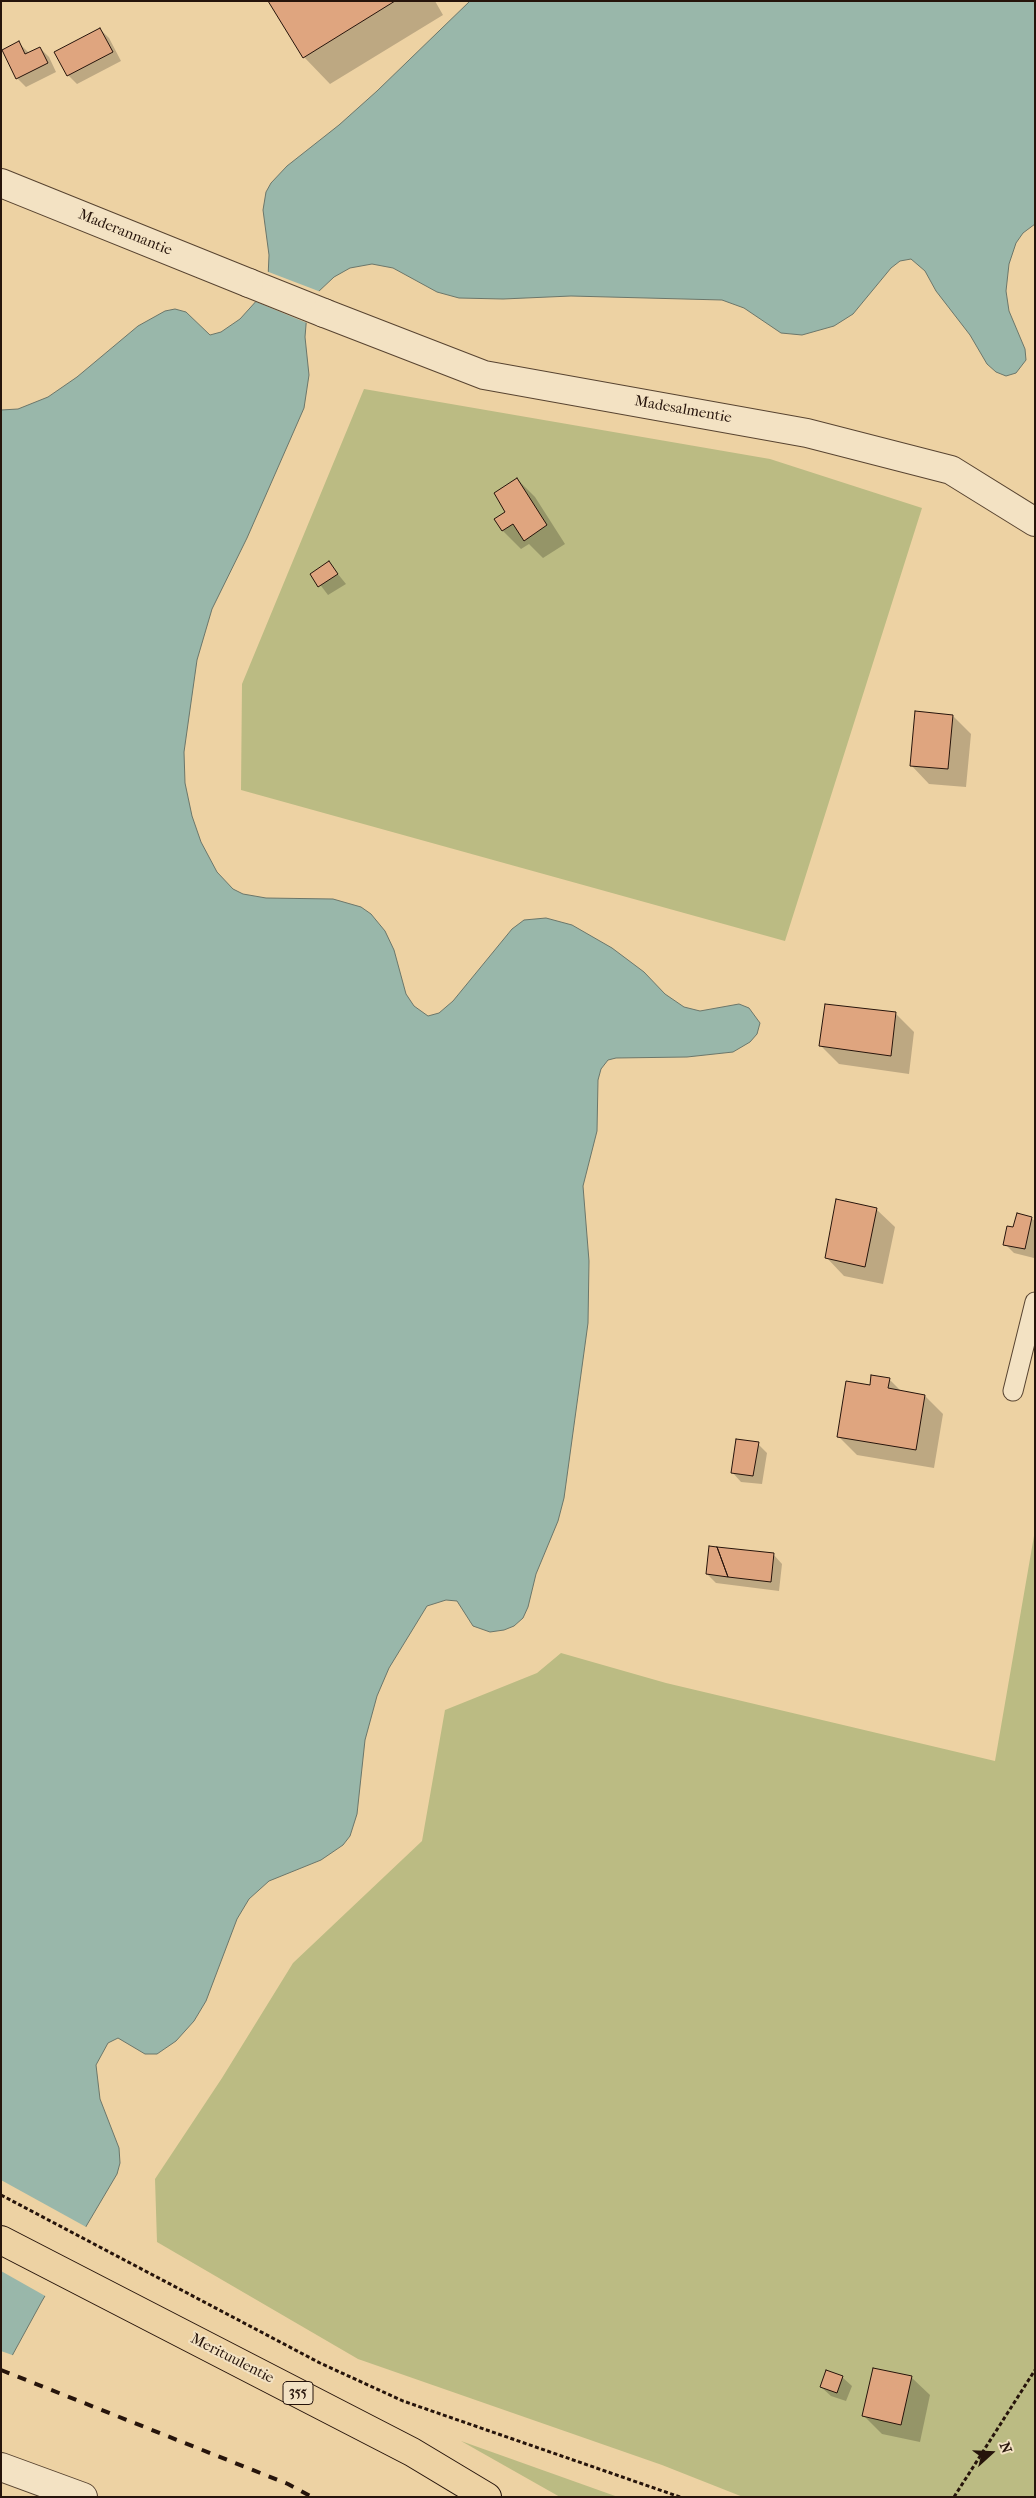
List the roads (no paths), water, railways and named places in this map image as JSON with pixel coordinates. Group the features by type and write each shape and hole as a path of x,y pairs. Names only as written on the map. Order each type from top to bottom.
{"main road":[{"name":"Merituulentie","path":"1,2240 412,2452 486,2497"}],"street":[{"name":"Maderannantie","path":"1,183 324,313"},
{"name":"Madesalmentie","path":"324,313 484,375 807,433 951,470 1035,522"},
{"path":"5,2468 83,2497"}],"lane":[{"path":"1013,1391 1035,1302"}],"railway":[{"path":"1,2370 288,2484 312,2497"}]}
